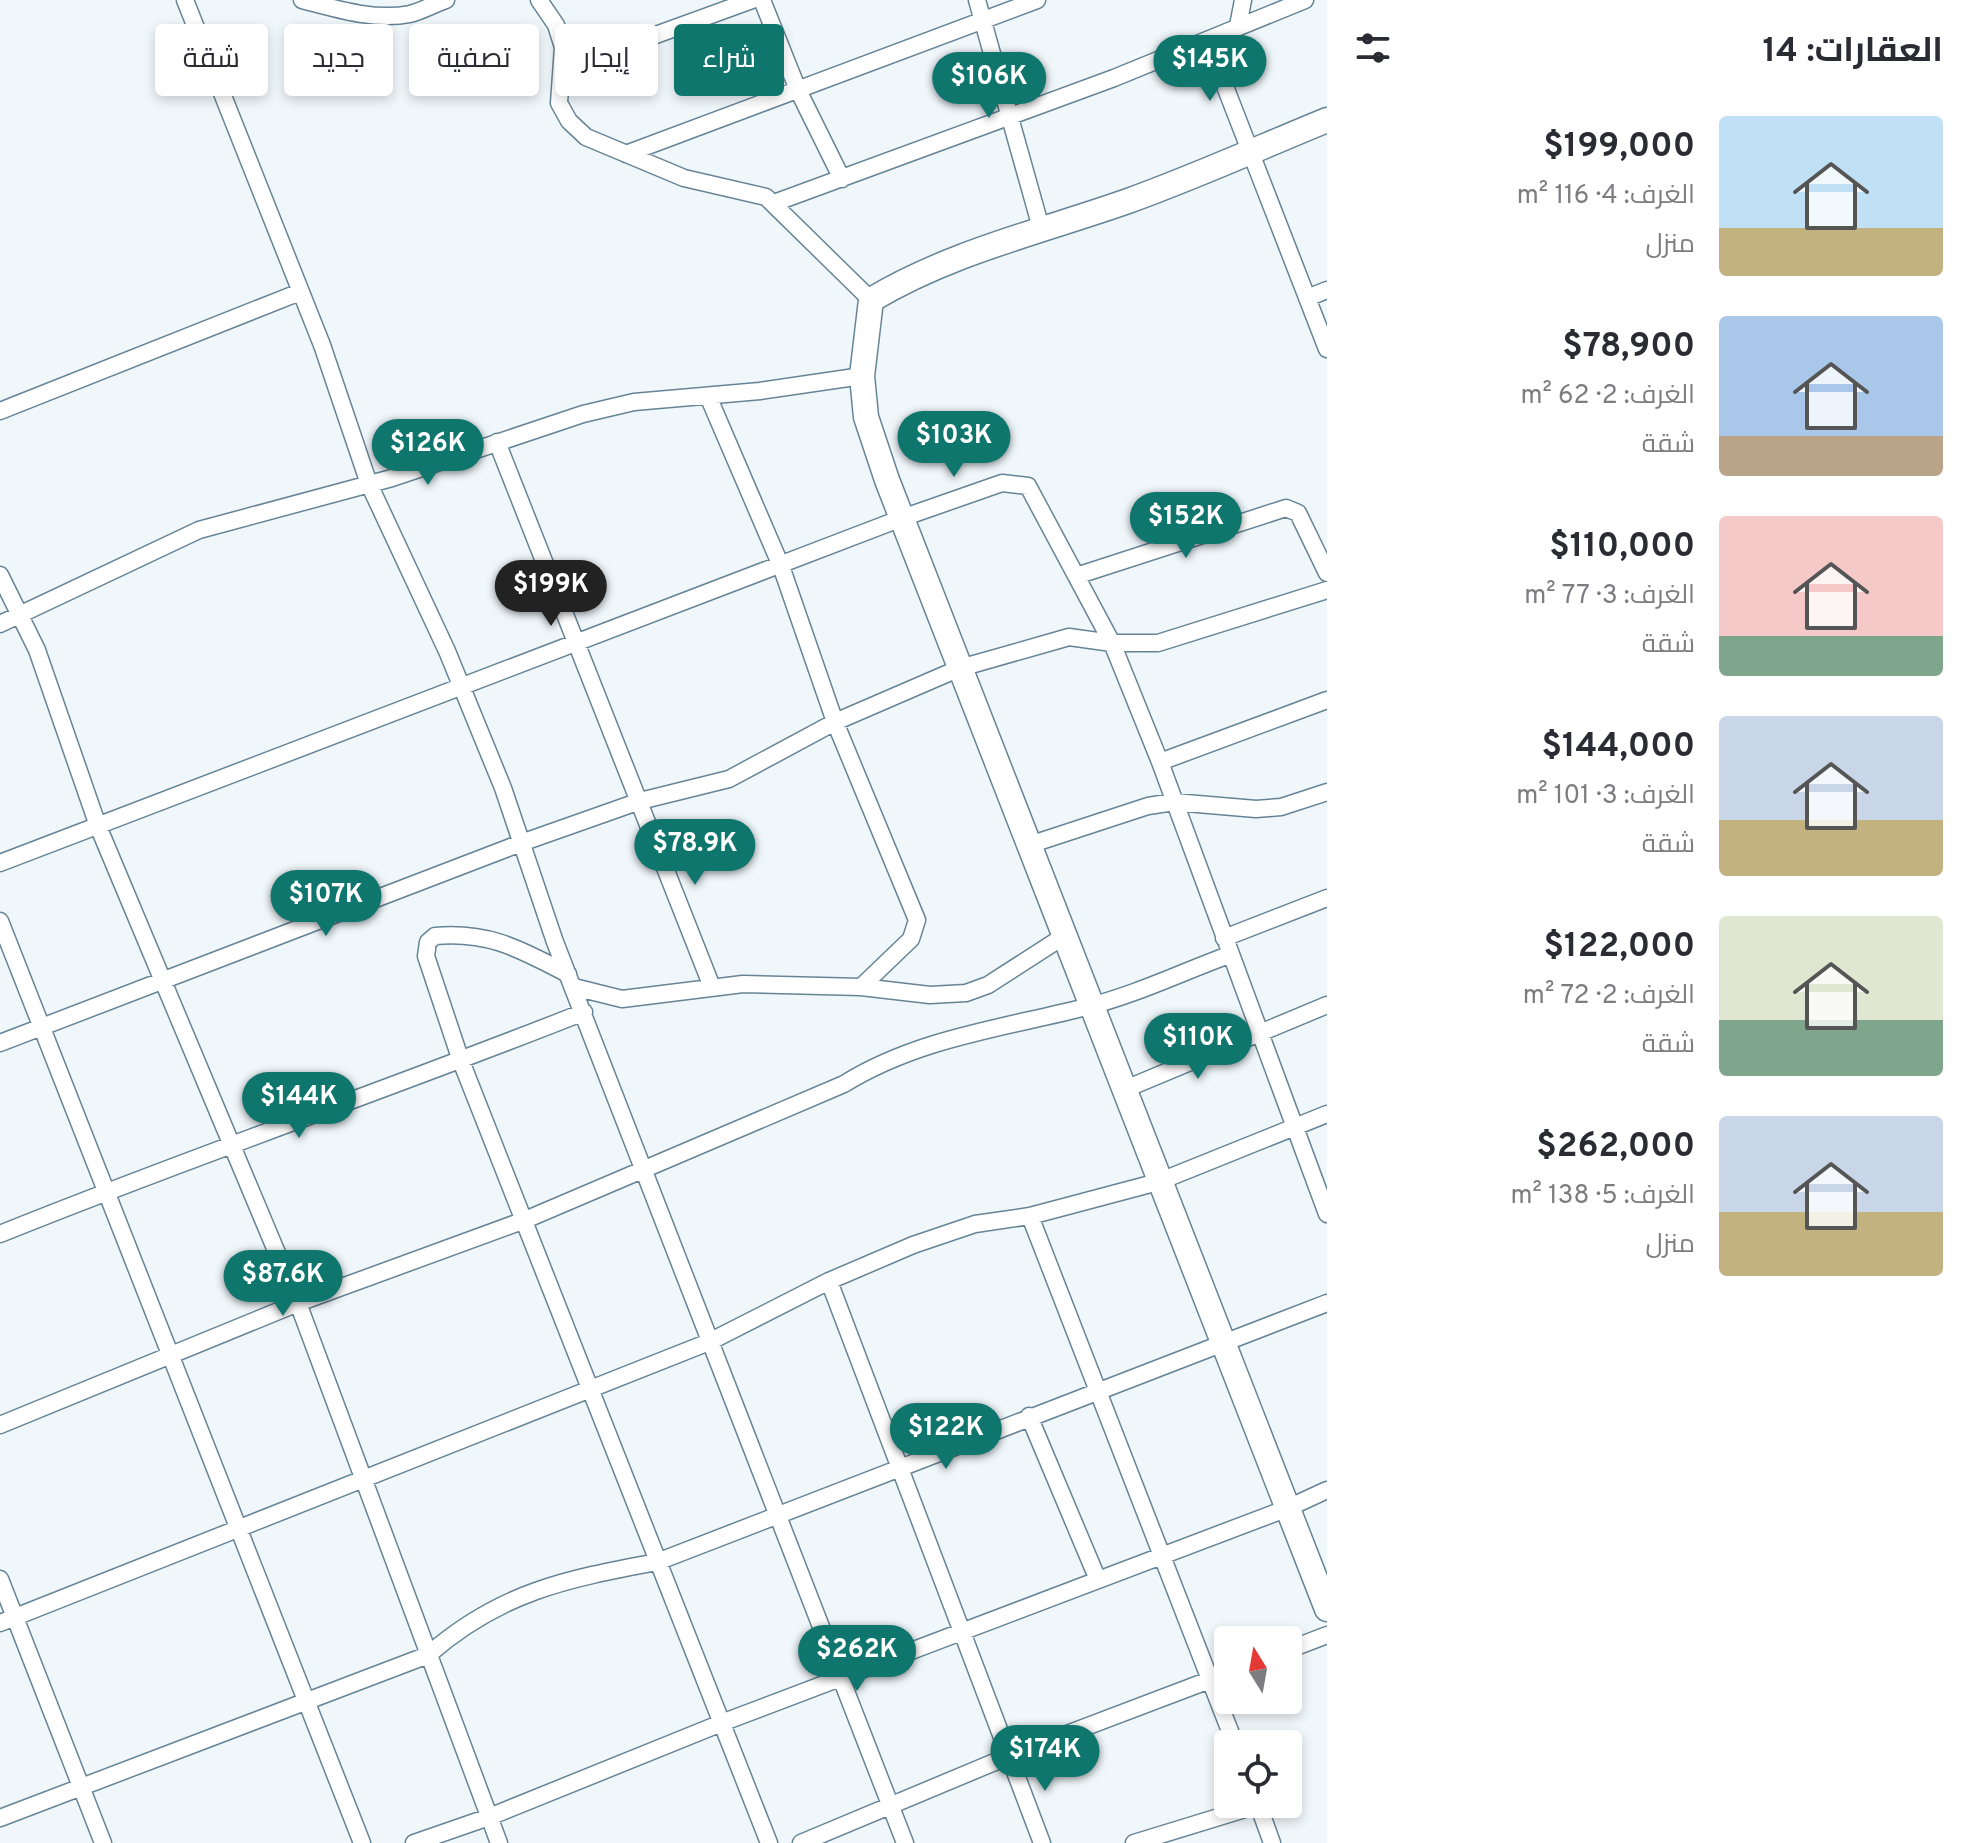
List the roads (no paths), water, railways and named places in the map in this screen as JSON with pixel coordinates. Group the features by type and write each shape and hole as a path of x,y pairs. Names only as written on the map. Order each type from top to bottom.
{"street":[{"path":"185,0 300,292 369,484 463,688 709,1342 905,1843"},
{"path":"302,0 387,15 411,14 446,0"},
{"path":"658,34 752,0"},
{"path":"762,0 798,90 842,179"},
{"path":"977,0 1041,228"},
{"path":"626,154 1037,0"},
{"path":"1238,26 1243,0"},
{"path":"774,203 1010,118 1305,0"},
{"path":"537,2 555,24"},
{"path":"1207,40 1327,349"},
{"path":"559,96 569,121 586,137 684,178 757,194 774,203 871,300"},
{"path":"871,300 935,265 1130,200 1327,120"},
{"path":"1307,298 1327,290"},
{"path":"0,411 300,292"},
{"path":"871,300 862,376 866,417 1158,1182 1327,1609"},
{"path":"0,624 199,530 369,484 603,409 862,376"},
{"path":"708,396 781,566 835,722 917,920 911,939 861,987"},
{"path":"497,442 579,643 712,987"},
{"path":"0,863 902,518 1002,483 1028,486 1112,643 1160,762 1327,1214"},
{"path":"1076,576 1286,508 1298,513 1327,573"},
{"path":"0,575 37,650 98,826 298,1303 365,1476 499,1843"},
{"path":"0,1043 521,843 640,801 729,779 835,722 960,668 1069,637 1112,643 1158,643 1327,590"},
{"path":"1160,762 1327,700"},
{"path":"1029,845 1148,806 1174,802 1256,809 1281,807 1327,792"},
{"path":"0,1425 298,1303 525,1220 926,1046 1091,1007 1327,898"},
{"path":"0,921 362,1843"},
{"path":"769,1843 724,1722 657,1562 593,1389 461,1061 429,973 426,956 428,942 435,936 481,935 500,940 571,980 622,999 712,987 801,983 930,995 966,993 988,985 1064,936"},
{"path":"1123,1090 1327,1005"},
{"path":"0,1234 231,1143 461,1061 584,1012"},
{"path":"8,1620 238,1526 709,1342 829,1281 913,1245 975,1224 1030,1216 1158,1182 1327,1114"},
{"path":"1030,1216 1230,1730"},
{"path":"829,1281 897,1469 962,1630 1042,1843"},
{"path":"0,1818 428,1655 461,1626 505,1602 567,1579 657,1562 1327,1303"},
{"path":"1029,1416 1098,1580"},
{"path":"414,1843 489,1817 724,1722 1288,1508 1327,1490"},
{"path":"0,1579 8,1620 103,1843"},
{"path":"1302,1645 1327,1635"},
{"path":"801,1843 1009,1756 1214,1678"},
{"path":"1134,1843 1214,1818"},
{"path":"1263,1818 1272,1843"}]}
